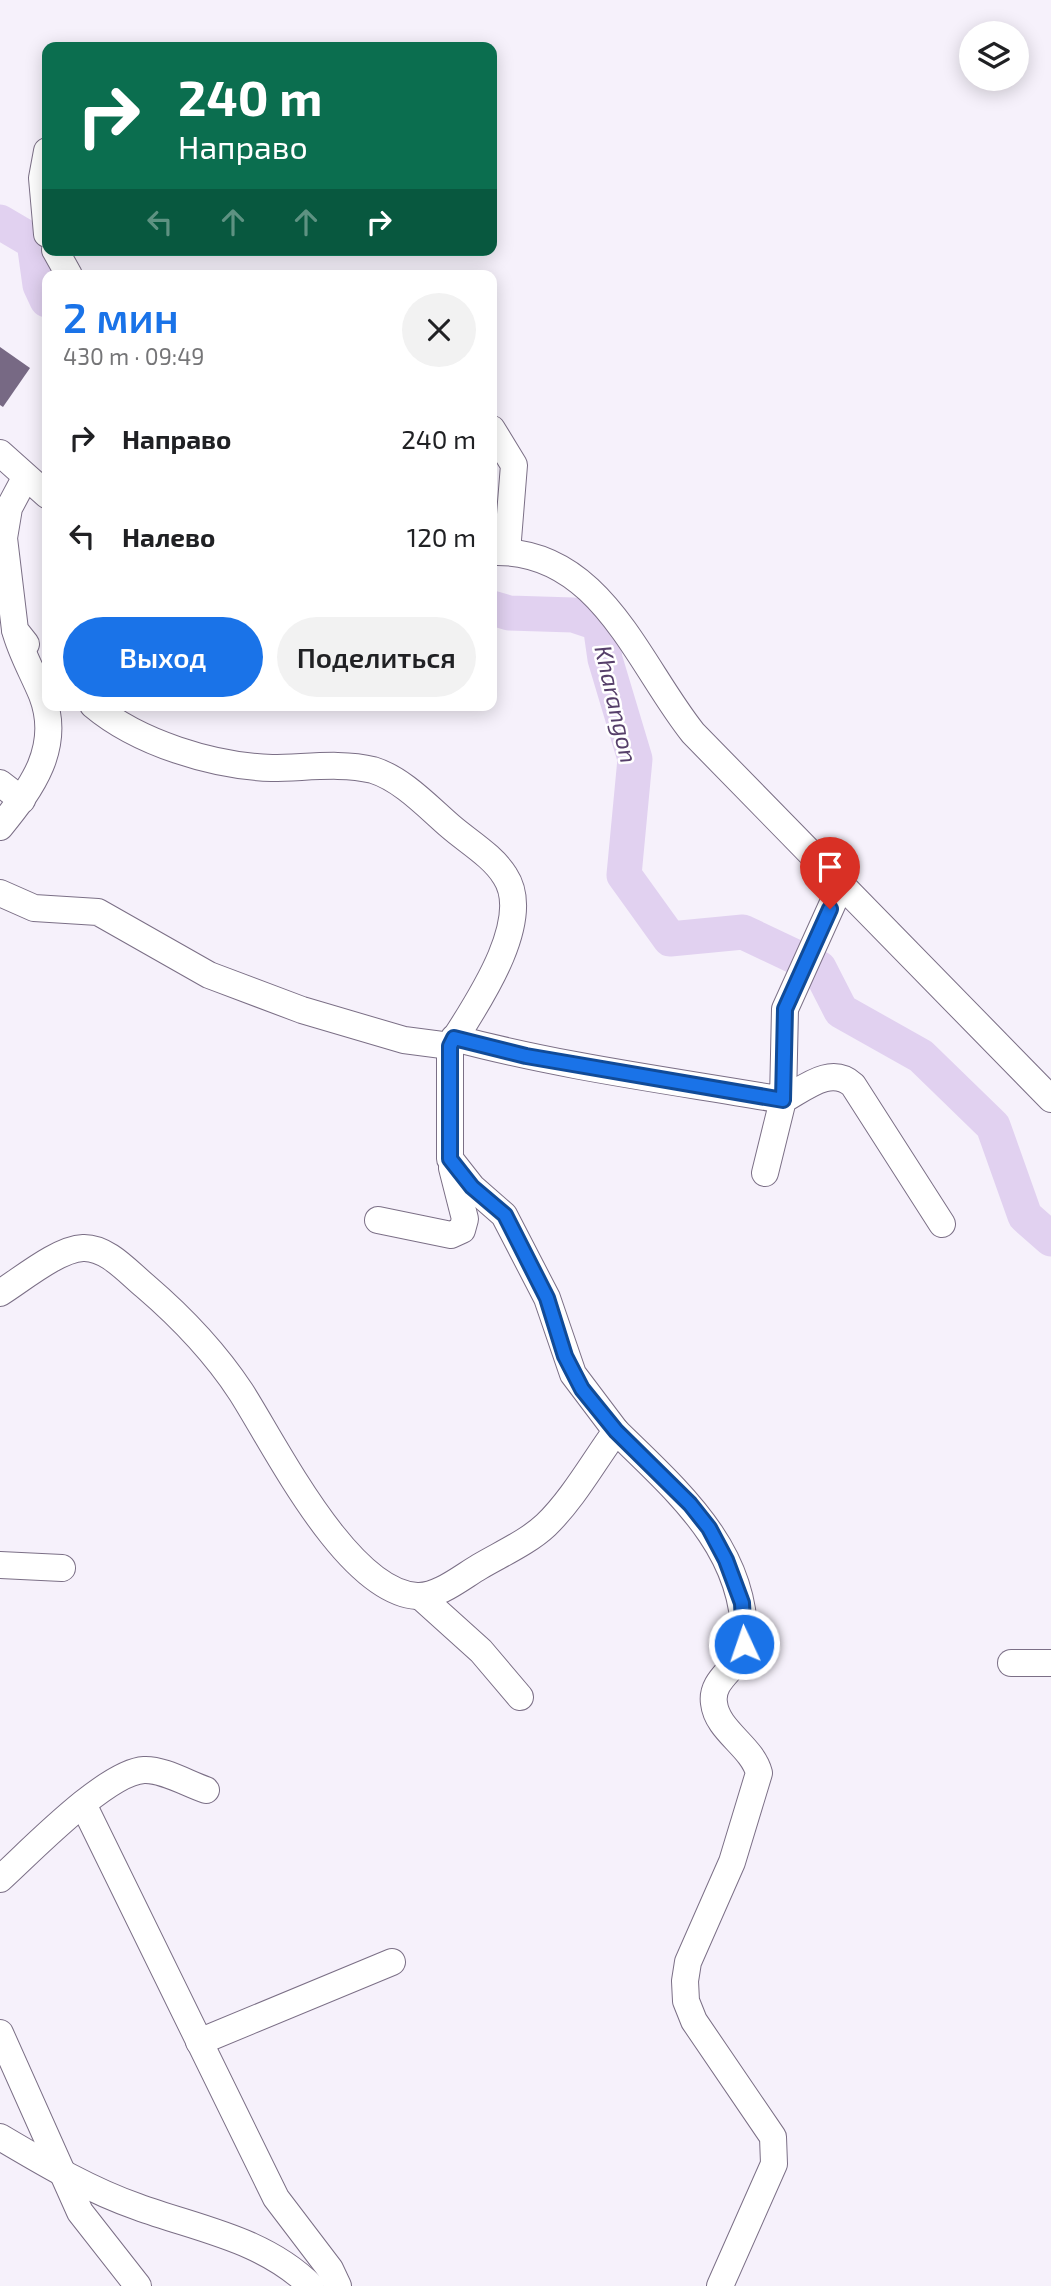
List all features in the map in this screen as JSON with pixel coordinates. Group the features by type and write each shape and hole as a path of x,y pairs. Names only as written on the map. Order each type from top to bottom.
{"street":[{"path":"497,437 514,465 499,552 548,562 589,589 618,620 674,710 693,733 1051,1099"},
{"path":"0,453 42,491"},
{"path":"25,478 9,508 4,538 15,630 20,650 42,695"},
{"path":"15,630 42,659"},
{"path":"0,827 22,800 45,758 49,728 45,711"},
{"path":"102,711 128,729 177,748 234,764 269,768 353,767 385,775 501,870 512,895 508,936 498,965 452,1042 450,1159 465,1219 462,1230 451,1235 378,1220"},
{"path":"0,783 22,800"},
{"path":"765,1173 783,1100 783,1018 789,997 841,885"},
{"path":"0,893 34,908 98,912 209,975 302,1010 404,1040 452,1042 783,1100 824,1078 839,1076 847,1080 942,1224"},
{"path":"450,1159 472,1187 505,1215 547,1298 573,1374 616,1431 690,1504 709,1528 726,1560 742,1603 742,1652 719,1681 714,1703 718,1716 756,1761 759,1773 732,1862 688,1962 685,2001 694,2021 766,2125 775,2151 774,2164 720,2286"},
{"path":"0,1293 68,1251 85,1248 110,1257 153,1293 192,1332 241,1391 296,1487 330,1533 372,1574 404,1594 420,1596 446,1586 545,1527 616,1431"},
{"path":"0,1565 62,1568"},
{"path":"420,1596 481,1651 520,1697"},
{"path":"1011,1663 1051,1663"},
{"path":"0,1879 83,1804 121,1778 145,1770 206,1790"},
{"path":"83,1804 276,2198 330,2269 338,2286"},
{"path":"200,2042 391,1962"},
{"path":"0,2033 62,2174 91,2229 138,2286"},
{"path":"0,2137 62,2174 136,2207 243,2242 272,2255 311,2286"}],"building":[{"path":"0,347 30,368 3,407 0,405"}],"waterway":[{"name":"Kharangon","path":"0,222 34,242 42,289"},
{"name":"Kharangon","path":"497,609 509,613 573,615 600,624 605,659 635,759 624,875 670,939 743,932 819,968 841,1011 921,1056 993,1126 1025,1216 1051,1239"}],"route":[{"path":"744,1644 742,1603 726,1560 709,1528 690,1504 616,1431 582,1389 565,1356 547,1298 505,1215 491,1200 472,1187 450,1159 450,1046 454,1038 504,1052 783,1100 785,1009 830,909"}]}
